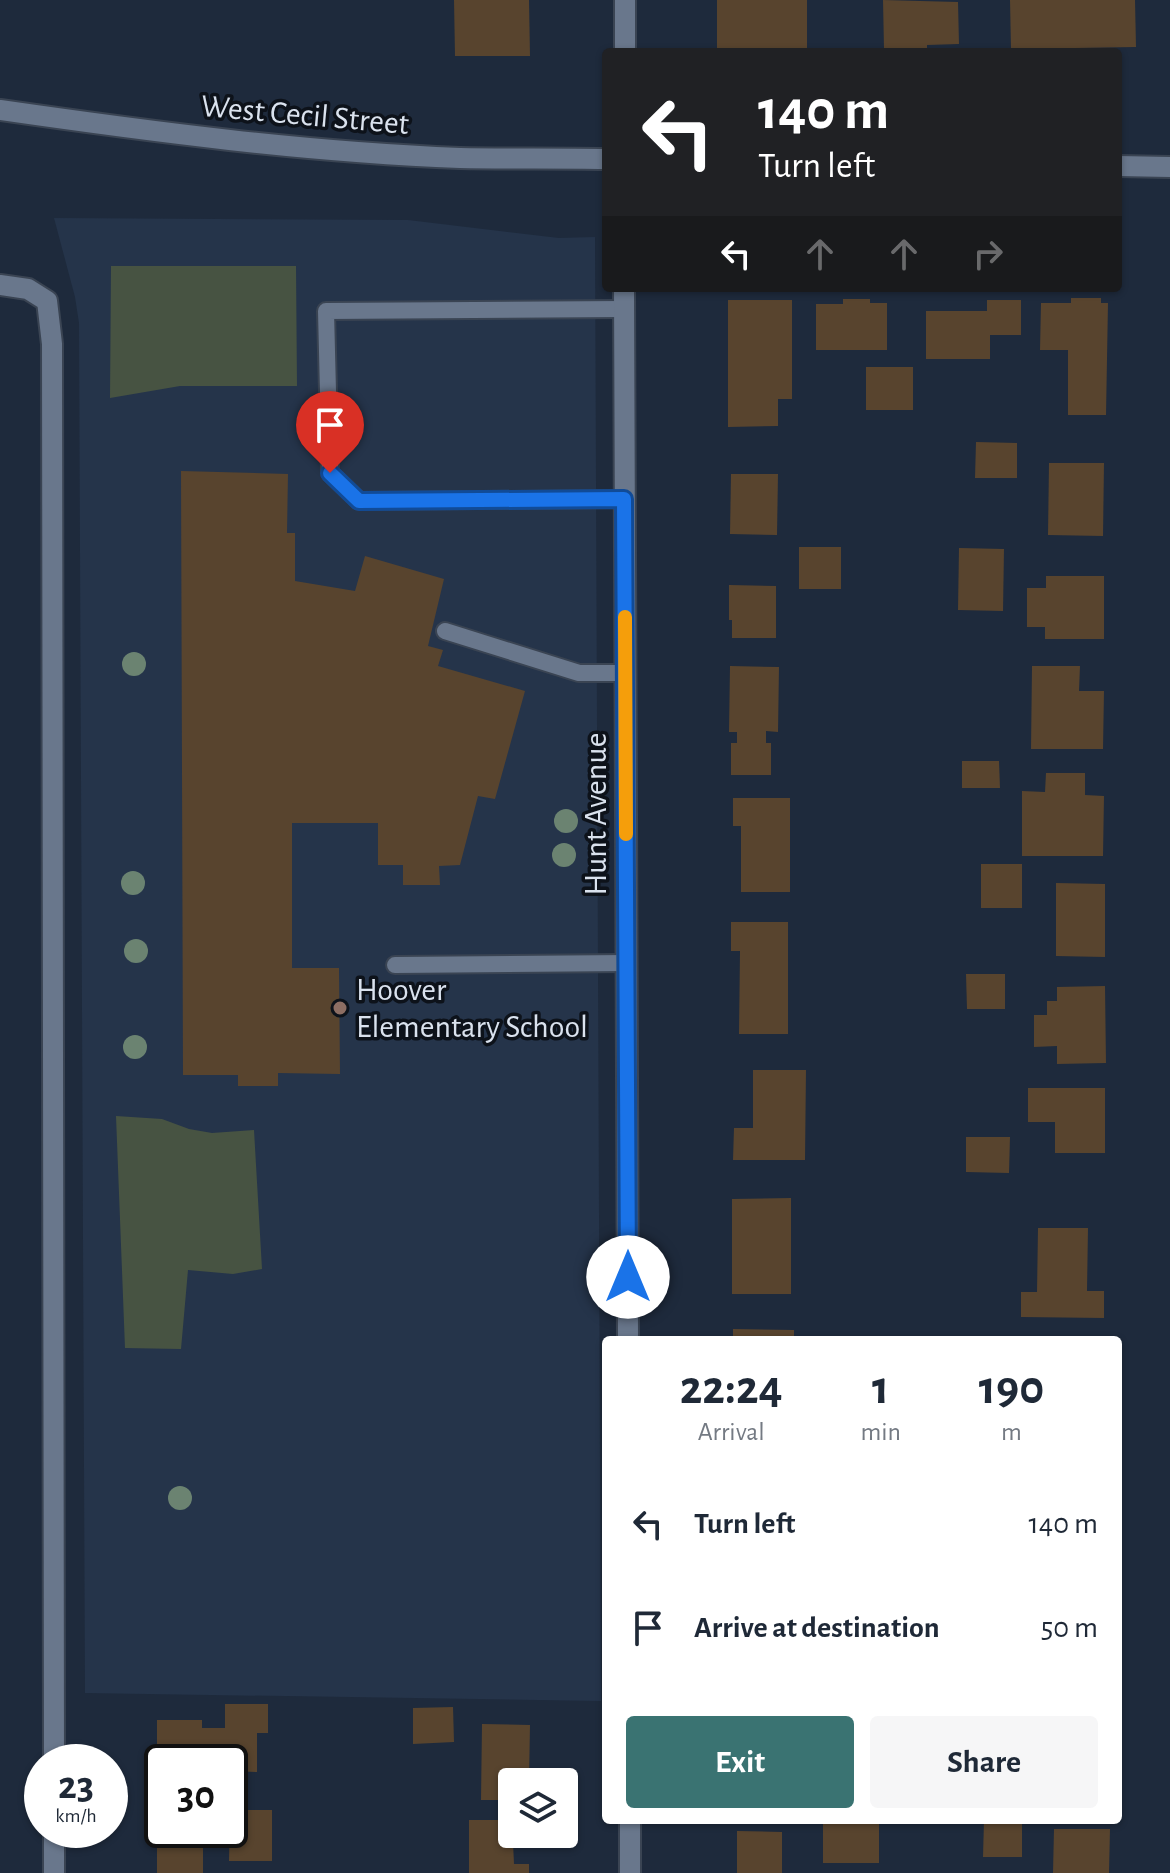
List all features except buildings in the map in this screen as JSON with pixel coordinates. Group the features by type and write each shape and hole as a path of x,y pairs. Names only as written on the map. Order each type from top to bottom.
{"street":[{"path":"625,0 625,48"},
{"name":"West Cecil Street","path":"0,110 274,145 460,158 602,159"},
{"path":"1122,166 1170,167"},
{"path":"0,285 28,289 47,301 52,344 54,1744"},
{"name":"Hunt Avenue","path":"624,292 628,1336"},
{"path":"630,1824 630,1873"},
{"path":"54,1848 54,1873"}],"lane":[{"path":"624,309 326,311 330,473 359,501 624,499"},
{"path":"445,631 579,673 625,673"},
{"path":"395,965 627,963"}],"shaded area":[{"name":"Hoover Elementary School","path":"54,218 408,220 559,238 595,237 601,1701 85,1693 79,323"}],"green space":[{"path":"111,266 296,266 297,386 180,386 110,398"},
{"path":"116,1116 162,1119 212,1133 254,1130 262,1269 233,1274 188,1270 181,1349 125,1348"}],"slow traffic":[{"path":"625,617 626,834"}],"place":[{"name":"Hoover Elementary School","path":"340,1008"}],"route":[{"path":"330,473 359,501 624,499 628,1277"}]}
